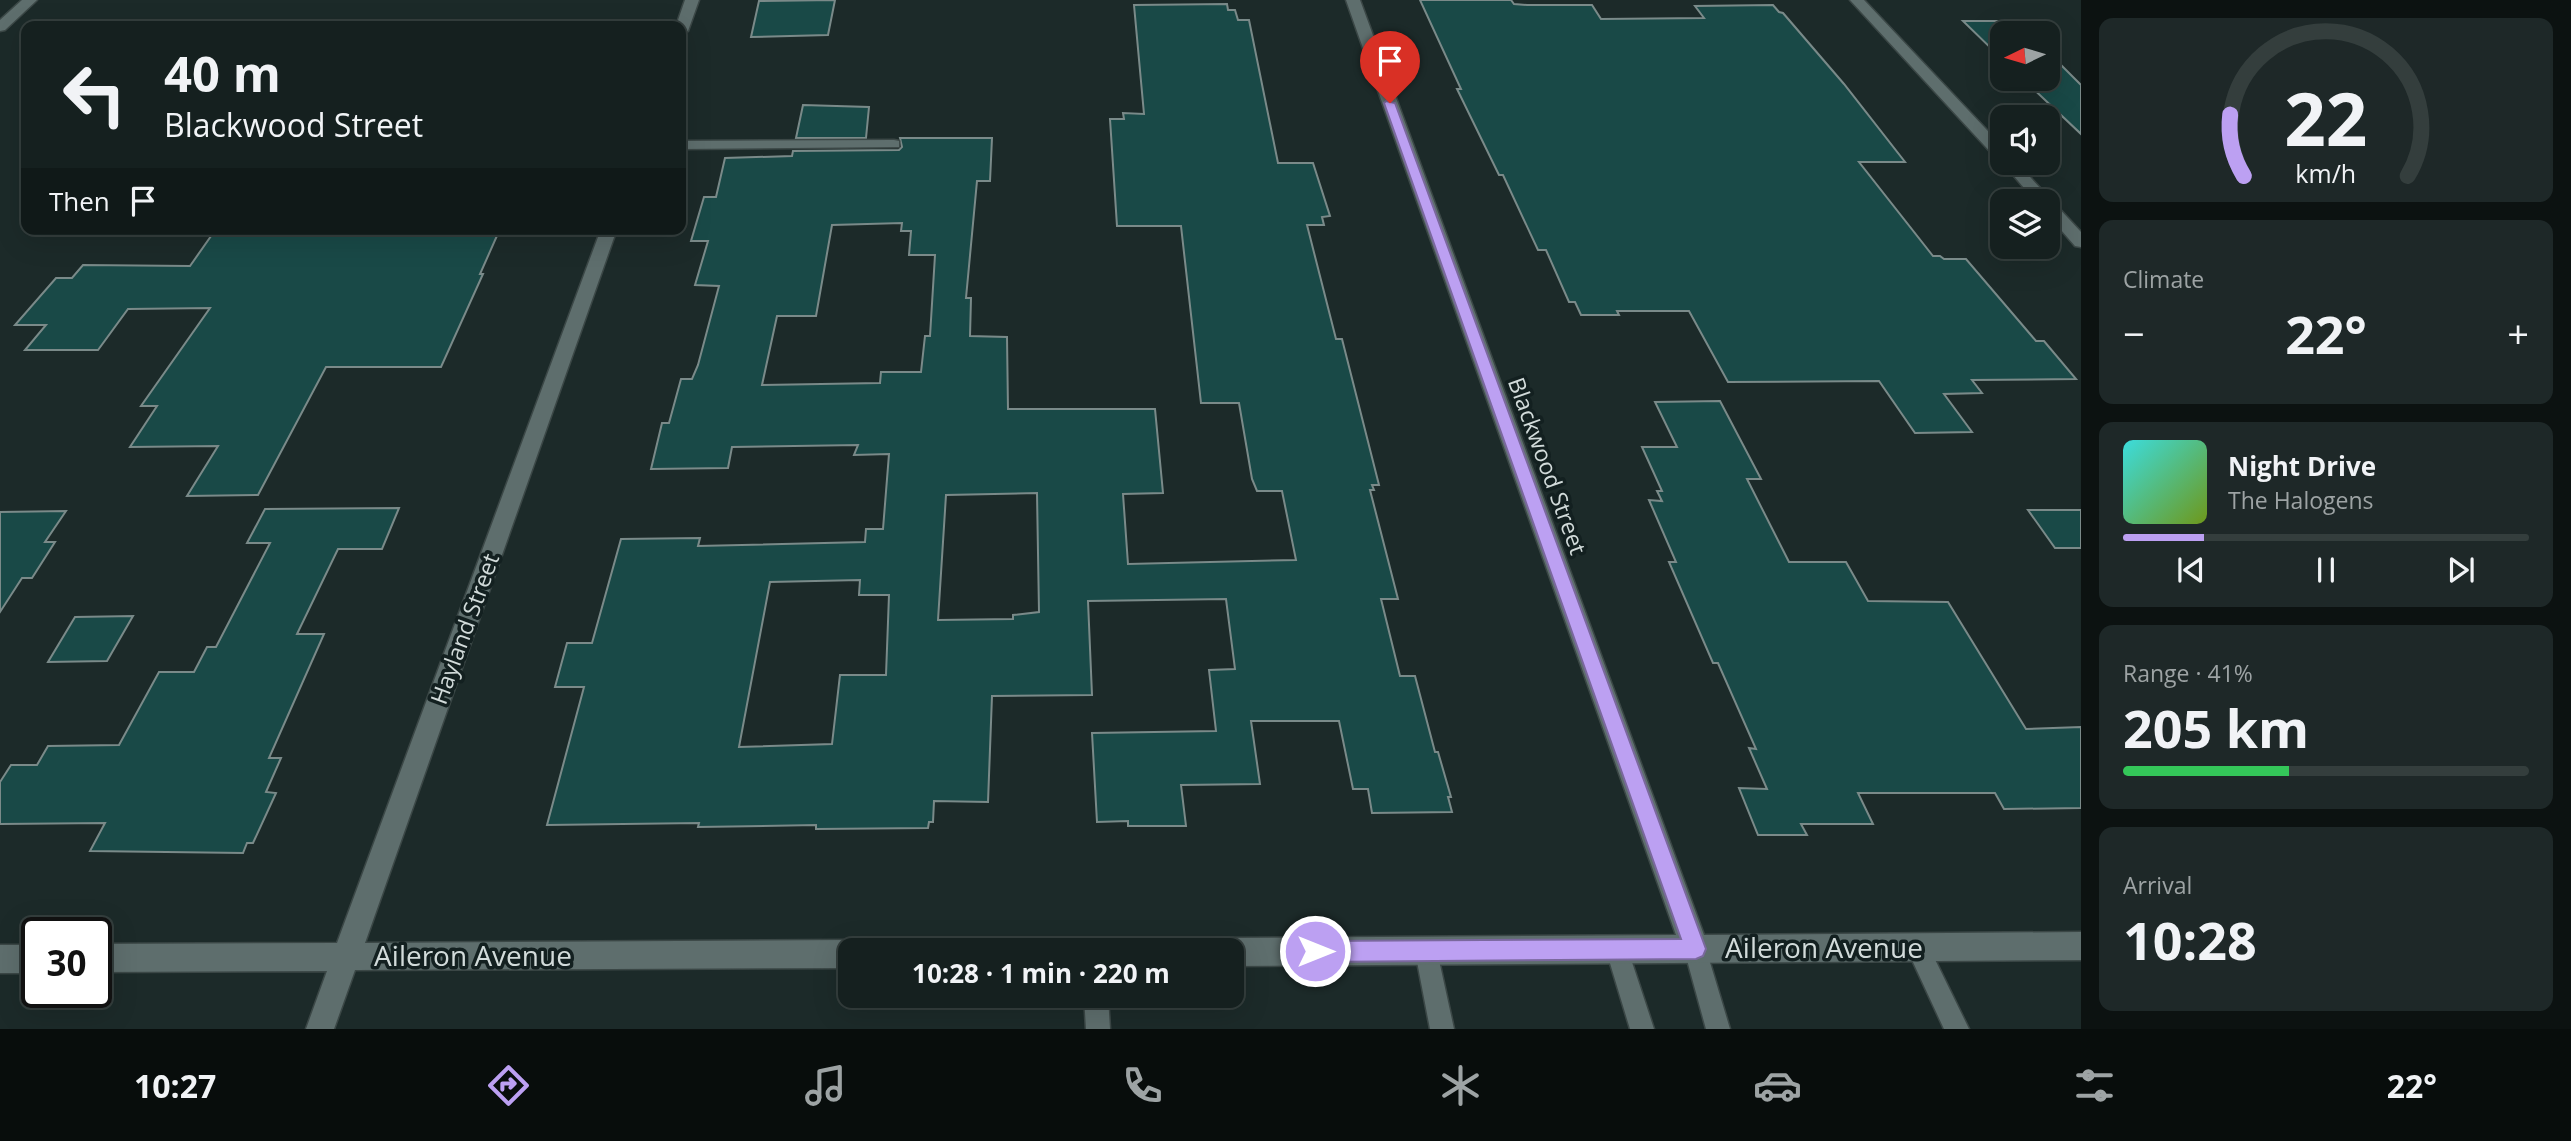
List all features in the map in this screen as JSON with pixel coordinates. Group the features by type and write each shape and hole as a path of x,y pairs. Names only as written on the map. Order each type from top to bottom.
{"street":[{"path":"0,27 30,0"},
{"path":"684,21 692,0"},
{"name":"Blackwood Street","path":"1353,0 1696,949"},
{"path":"1857,0 1990,142"},
{"path":"2020,175 2033,189"},
{"path":"2060,219 2081,242"},
{"name":"Hayland Street","path":"320,1029 607,235"},
{"name":"Aileron Avenue","path":"1244,952 2081,946"},
{"name":"Aileron Avenue","path":"112,958 838,954"},
{"path":"0,959 21,959"}],"lane":[{"path":"686,145 894,144"},
{"path":"1917,947 1957,1029"},
{"path":"1696,949 1718,1029"},
{"path":"1617,950 1642,1029"},
{"path":"1426,951 1442,1029"},
{"path":"1097,1008 1098,1029"}],"building":[{"path":"835,0 828,35 751,37 759,1"},
{"path":"1420,0 1511,0 1514,4 1527,5 1592,5 1601,19 1704,18 1695,6 1773,5 1844,84 1905,162 1859,162 1933,256 1966,259 2036,341 2044,341 2076,379 1972,380 1982,393 1944,394 1972,432 1915,433 1879,381 1728,382 1689,311 1617,311 1619,315 1581,315 1575,302 1569,302 1546,250 1538,250 1503,175 1499,175 1457,89 1461,89"},
{"path":"1227,4 1228,10 1235,10 1238,20 1249,20 1278,163 1313,163 1330,216 1322,217 1324,225 1307,225 1336,339 1342,339 1379,485 1372,485 1374,490 1370,490 1398,599 1381,599 1400,676 1415,676 1435,752 1438,752 1451,797 1448,797 1452,812 1372,813 1368,789 1353,789 1339,721 1251,721 1260,784 1181,785 1186,826 1128,826 1128,821 1097,822 1092,733 1216,731 1209,670 1235,669 1226,599 1088,601 1092,695 992,696 988,802 934,801 933,822 929,822 928,828 816,829 816,825 698,827 699,823 547,825 584,687 555,687 567,643 592,643 621,539 700,538 698,546 865,542 866,529 883,529 889,454 854,455 858,445 732,447 728,468 651,469 662,423 669,423 681,379 692,379 698,365 719,286 695,285 708,241 691,241 704,197 716,197 725,158 792,156 793,151 899,150 902,147 900,138 992,138 990,181 977,181 966,298 971,298 970,336 1007,337 1008,409 1155,409 1163,493 1123,494 1128,564 1296,560 1282,491 1257,491 1252,479 1239,403 1201,403 1181,226 1117,226 1110,119 1124,119 1123,113 1144,114 1134,5","holes":["902,223 901,231 911,231 909,255 935,255 930,336 925,336 921,372 881,372 880,383 762,385 777,316 816,316 832,225","1037,493 1039,612 1013,615 1013,619 938,620 946,495","860,580 859,595 889,595 886,675 840,675 832,744 739,747 770,582"]},
{"path":"1963,21 1990,21 1990,47"},
{"path":"2060,64 2081,85 2081,134 2060,114 2060,105 2050,105 2036,91 2060,91"},
{"path":"803,105 869,107 866,138 796,138"},
{"path":"212,235 497,235 480,274 483,274 441,367 326,367 258,495 187,496 218,446 130,447 157,406 141,406 210,308 128,309 98,350 25,350 46,325 15,325 56,278 72,278 83,265 190,266"},
{"path":"1720,401 1761,479 1747,479 1789,562 1846,562 1868,601 1948,602 2026,729 2081,727 2081,808 2004,809 1995,793 1858,793 1873,824 1801,824 1807,835 1758,835 1739,788 1767,789 1749,748 1756,749 1718,663 1713,663 1669,562 1676,562 1649,500 1662,501 1657,491 1662,491 1642,447 1677,447 1655,402"},
{"path":"399,508 382,549 338,549 297,634 324,634 269,758 281,758 266,792 276,793 253,843 247,843 243,853 90,851 105,823 0,824 0,782 11,765 37,765 48,746 119,745 159,672 194,672 207,647 216,647 270,543 247,543 265,509"},
{"path":"2028,510 2081,510 2081,548 2055,548"},
{"path":"66,511 45,542 55,542 32,578 22,578 0,612 0,512"},
{"path":"133,616 107,661 48,662 75,617"}],"route":[{"path":"1315,951 1696,949 1390,103"}]}
